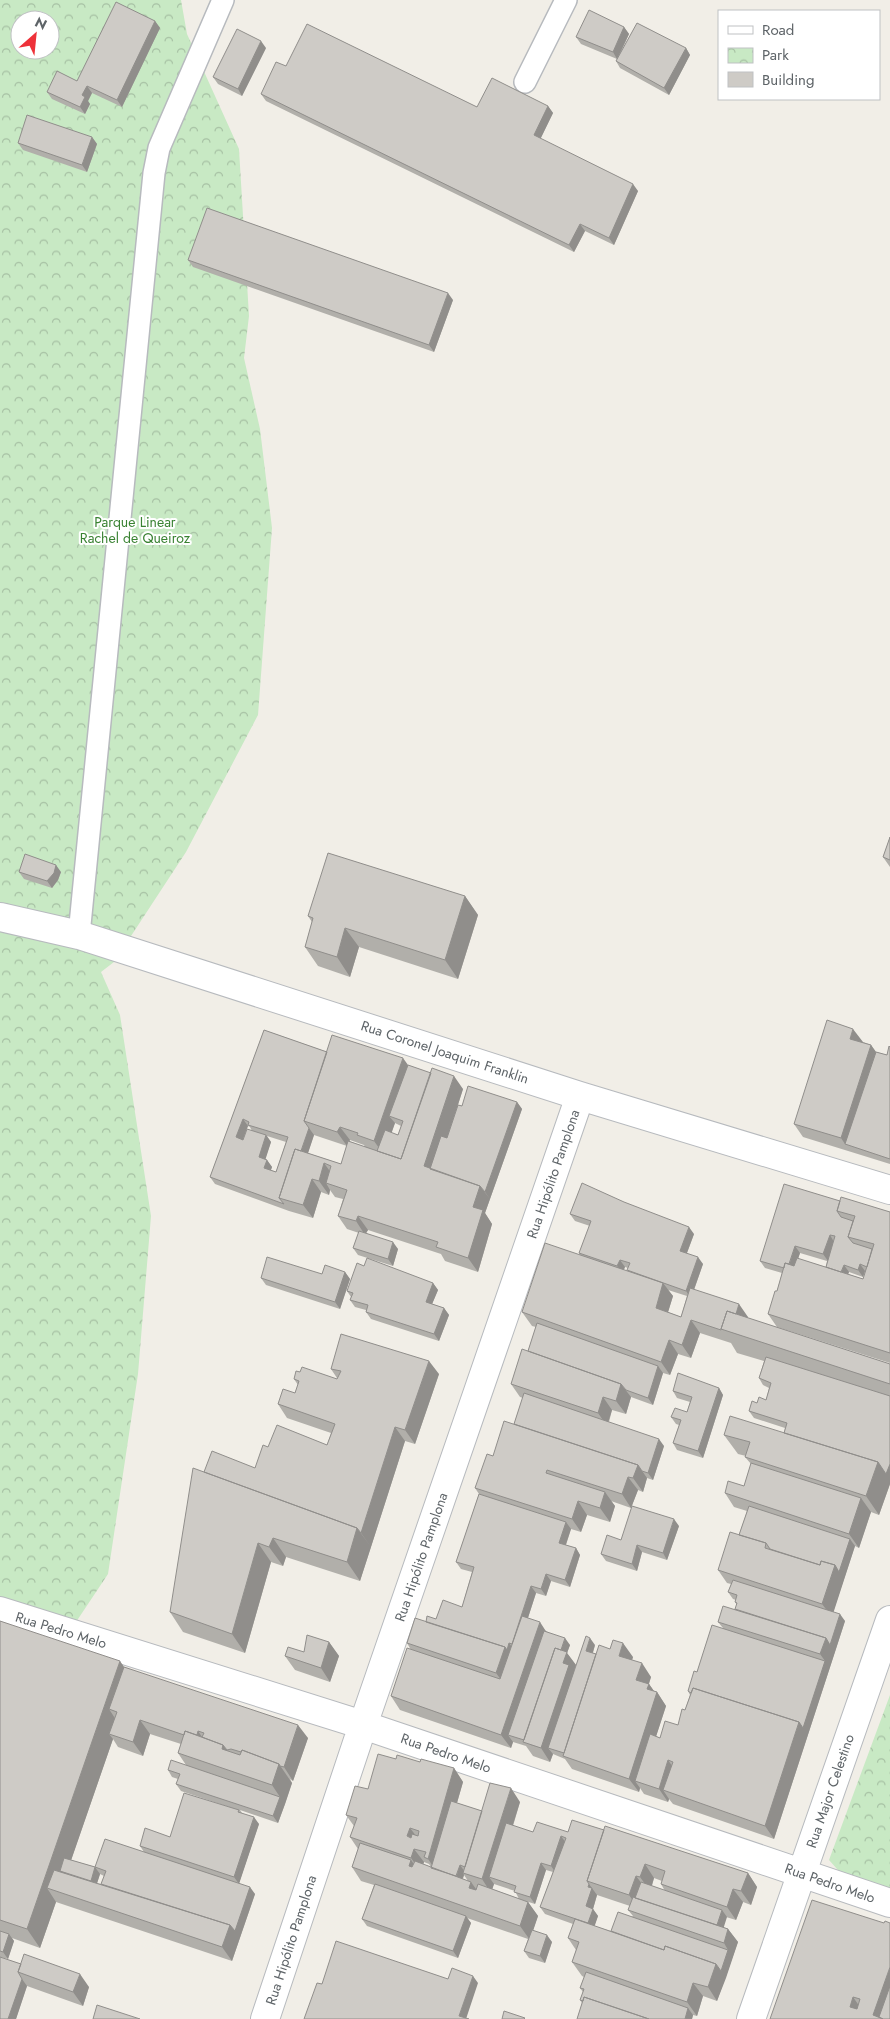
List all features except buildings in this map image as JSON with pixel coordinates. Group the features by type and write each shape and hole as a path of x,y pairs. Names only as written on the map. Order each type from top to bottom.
{"street":[{"name":"Rua Coronel Joaquim Franklin","path":"0,917 79,935 580,1096 890,1190"},
{"name":"Rua Hipólito Pamplona","path":"265,2019 363,1725 580,1096"},
{"name":"Rua Pedro Melo","path":"0,1611 363,1725 890,1904"},
{"name":"Rua Major Celestino","path":"751,2019 890,1620"}],"lane":[{"path":"79,935 154,173 159,148 224,0"},
{"path":"525,82 566,0"}],"green space":[{"name":"Parque Linear Rachel de Queiroz","path":"0,0 181,0 187,34 239,149 249,316 244,358 260,429 272,528 258,715 186,852 114,962 101,972 120,1015 151,1216 138,1374 108,1574 0,1736"},
{"path":"890,1695 890,1893 845,1878 829,1860"}]}
